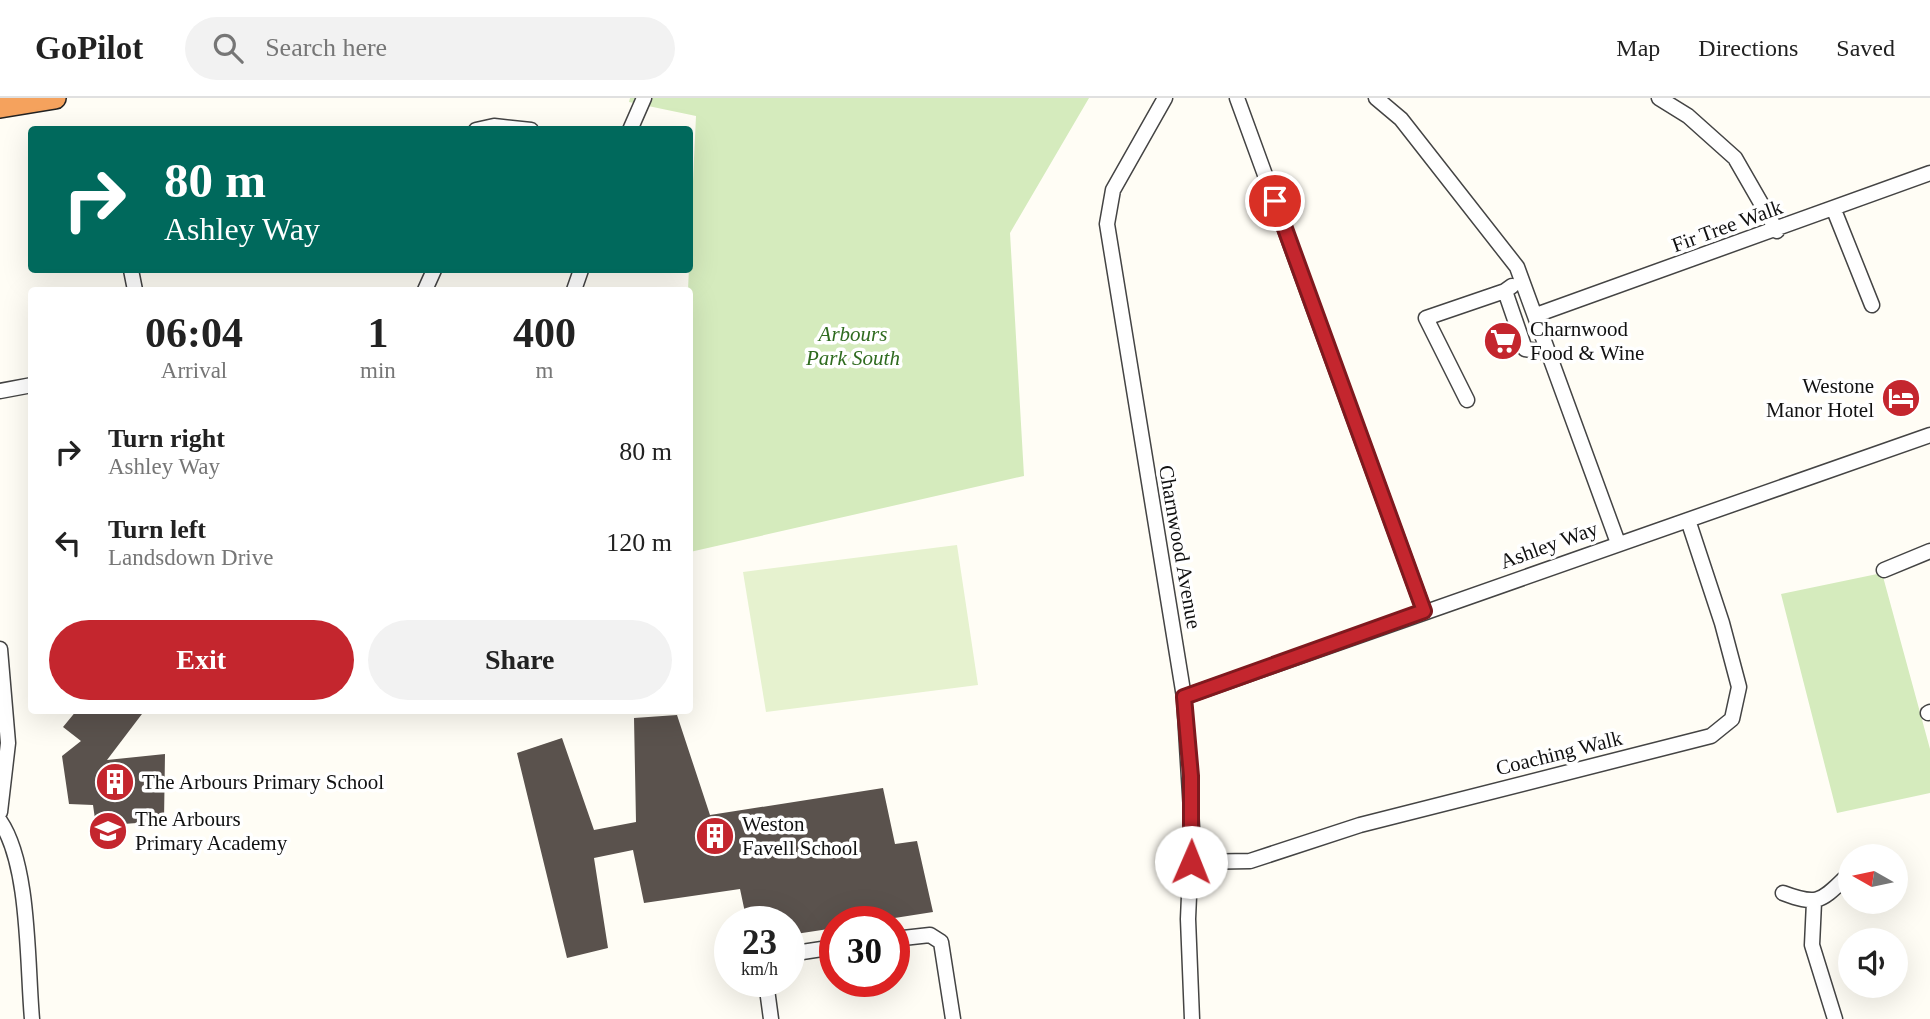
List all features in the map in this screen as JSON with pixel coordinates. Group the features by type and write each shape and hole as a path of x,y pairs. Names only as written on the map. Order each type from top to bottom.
{"highway":[{"path":"0,107 55,98"}],"street":[{"path":"633,126 644,98"},
{"name":"Charnwood Avenue","path":"1165,98 1112,190 1107,224 1184,697 1191,776 1188,956 1192,1019"},
{"path":"1237,98 1424,611"},
{"path":"1376,98 1401,119 1517,267 1618,543"},
{"path":"1659,98 1688,116 1735,158 1777,231"},
{"name":"Fir Tree Walk","path":"1536,315 1777,231 1930,173"},
{"path":"1834,210 1872,305"},
{"path":"1467,400 1426,318 1505,291 1522,278"},
{"path":"1505,291 1525,349 1549,353"},
{"path":"0,391 28,385"},
{"name":"Ashley Way","path":"1184,697 1930,435"},
{"name":"Coaching Walk","path":"1191,862 1250,861 1360,825 1711,736 1732,719 1739,687 1722,624 1688,520"},
{"path":"1884,570 1930,551"},
{"path":"0,649 8,743 0,812"},
{"path":"0,821 13,845 20,874 32,1019"},
{"path":"1783,893 1814,902 1825,898 1838,885"},
{"path":"1814,902 1812,945 1835,1019"},
{"path":"910,937 930,934 941,942 953,1019"},
{"path":"768,997 771,1019"}],"green space":[{"name":"Arbours Park South","path":"630,98 1089,98 1010,233 1024,476 693,551 693,287 688,287 689,273 693,273 696,116 629,102"},
{"path":"957,545 978,685 766,712 743,572"},
{"path":"1882,573 1930,749 1930,793 1837,813 1781,594"}],"building":[{"name":"The Arbours Primary School","path":"74,714 142,714 107,760 165,754 164,821 96,826 93,805 69,804 62,756 81,741 63,727"},
{"name":"Weston Favell School","path":"677,715 710,815 883,788 895,844 917,841 933,912 910,916 910,906 819,906 819,930 805,933 805,906 744,906 740,889 644,903 633,850 594,858 608,948 567,958 517,753 562,738 594,830 636,822 634,718"}],"place":[{"name":"Charnwood Food & Wine","path":"1503,341"},
{"name":"Westone Manor Hotel","path":"1901,398"},
{"name":"The Arbours Primary School","path":"115,782"},
{"name":"The Arbours Primary Academy","path":"108,831"},
{"name":"Weston Favell School","path":"715,836"}],"route":[{"path":"1191,862 1191,776 1184,697 1424,611 1275,201"}]}
